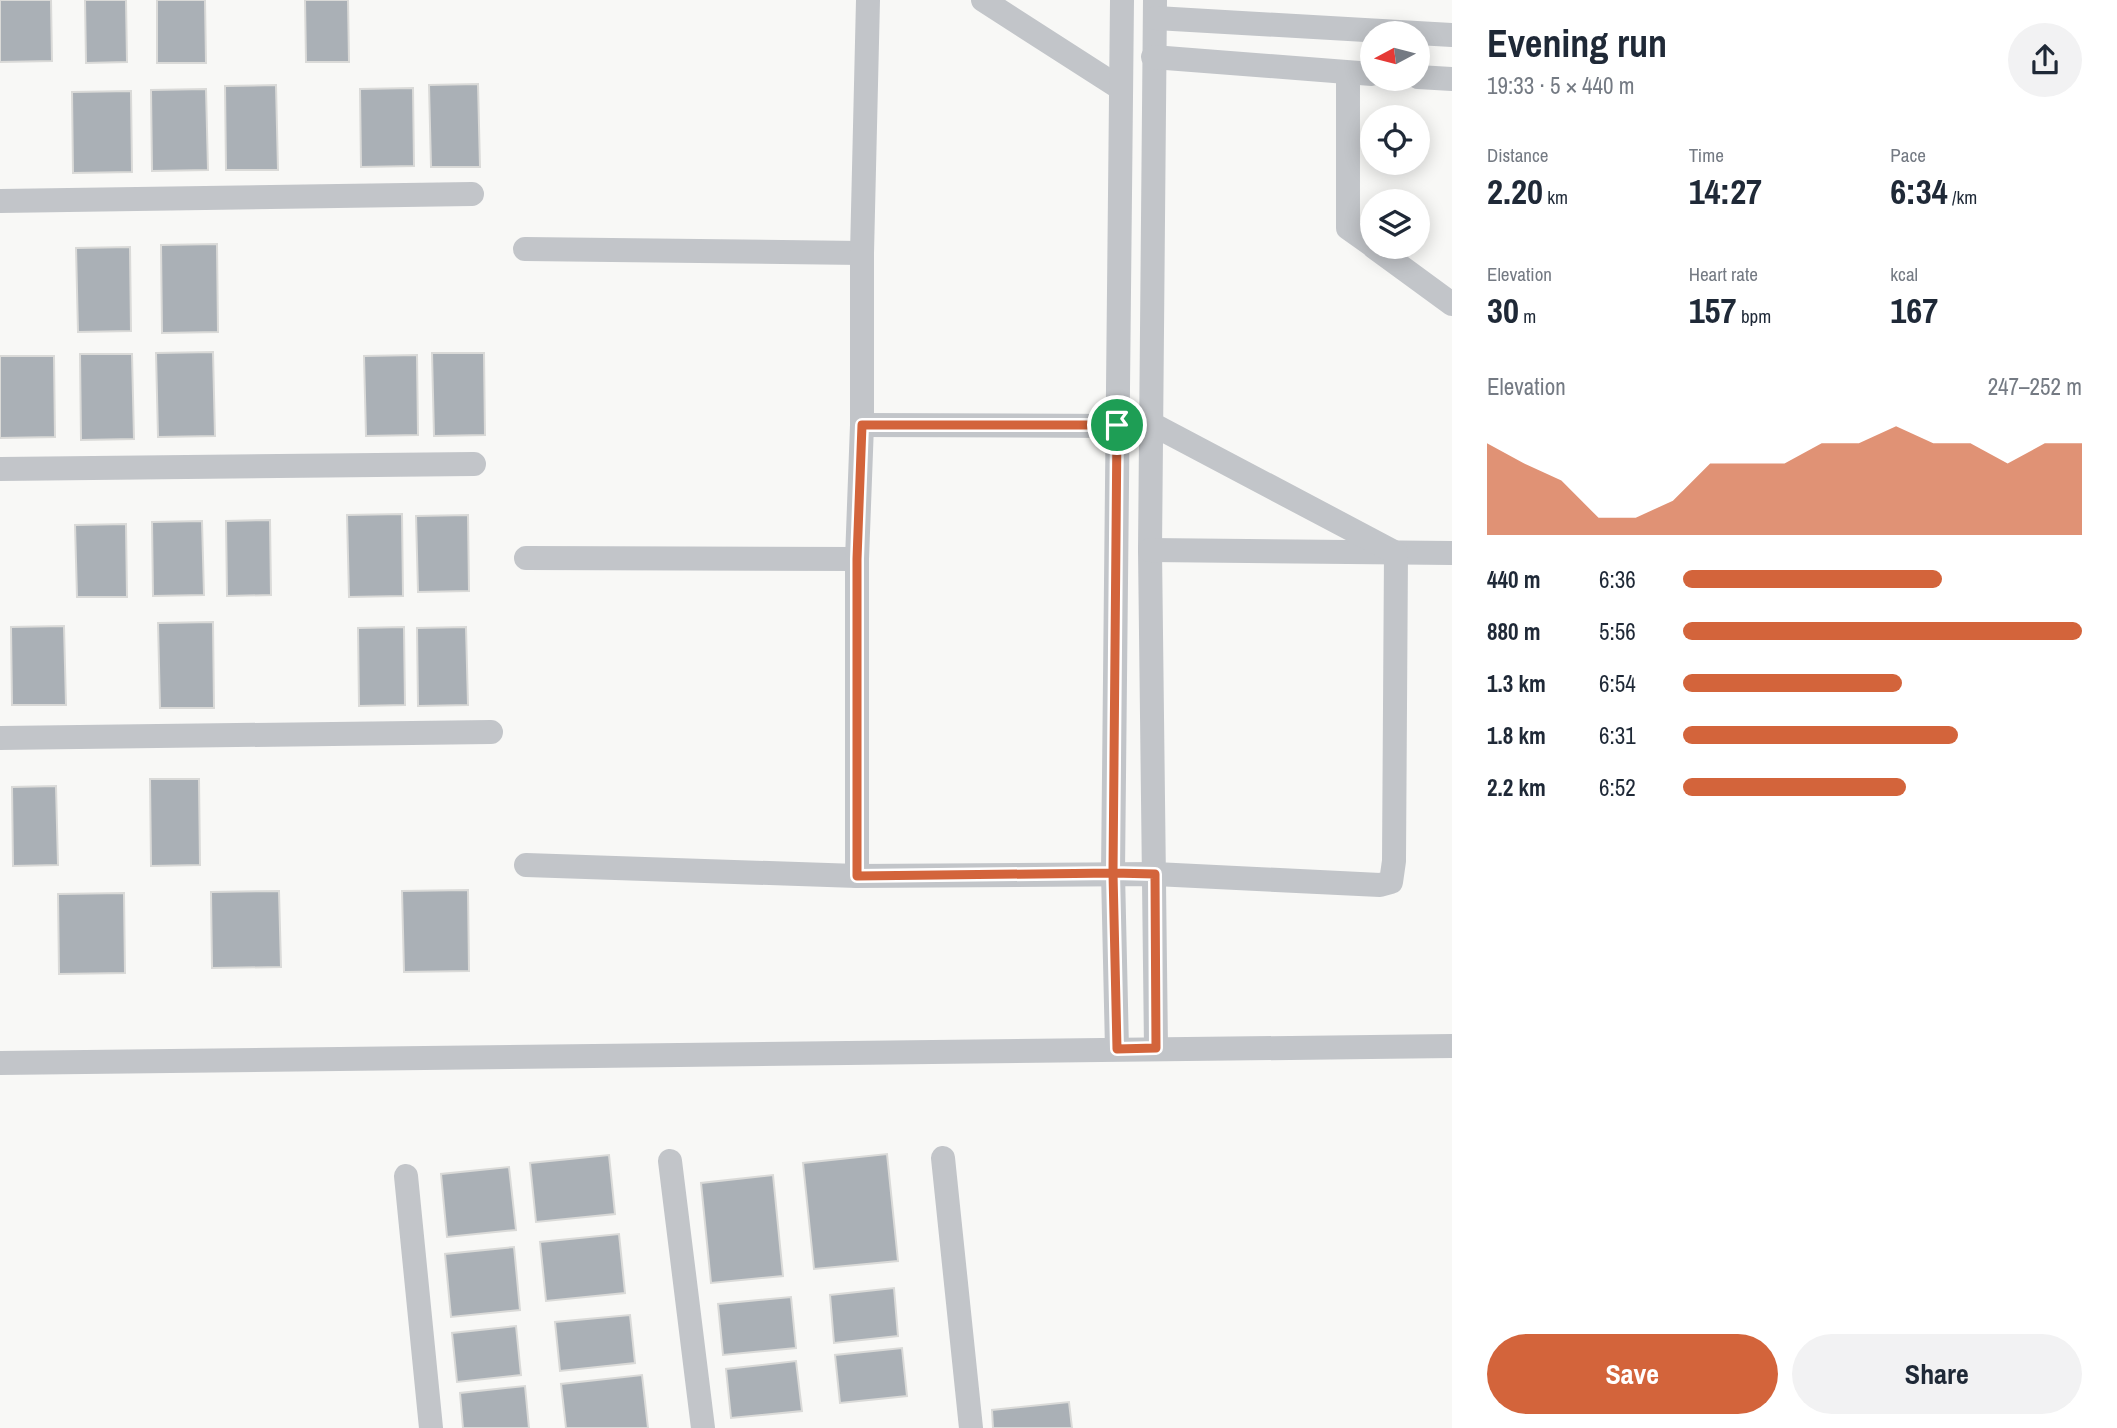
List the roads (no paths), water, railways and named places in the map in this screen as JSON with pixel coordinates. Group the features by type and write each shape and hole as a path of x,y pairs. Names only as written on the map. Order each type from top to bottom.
{"street":[{"path":"857,876 857,559 862,425 862,254 868,0"},
{"path":"983,0 1120,88"},
{"path":"1117,1049 1113,873 1122,0"},
{"path":"1156,1048 1150,423 1153,57 1156,9 1452,34"},
{"path":"1153,57 1360,74 1348,228 1360,237"},
{"path":"1430,78 1452,79"},
{"path":"0,201 472,194"},
{"path":"525,249 862,254"},
{"path":"1391,259 1452,304"},
{"path":"1150,423 1396,553"},
{"path":"862,425 1117,425"},
{"path":"0,469 474,464"},
{"path":"1150,550 1452,553"},
{"path":"526,865 857,876 1113,873 1380,885 1391,882 1394,861 1396,553"},
{"path":"526,558 857,559"},
{"path":"0,738 491,732"},
{"path":"0,1063 1452,1046"},
{"path":"943,1158 971,1428"},
{"path":"670,1161 703,1428"},
{"path":"406,1176 431,1428"}]}
